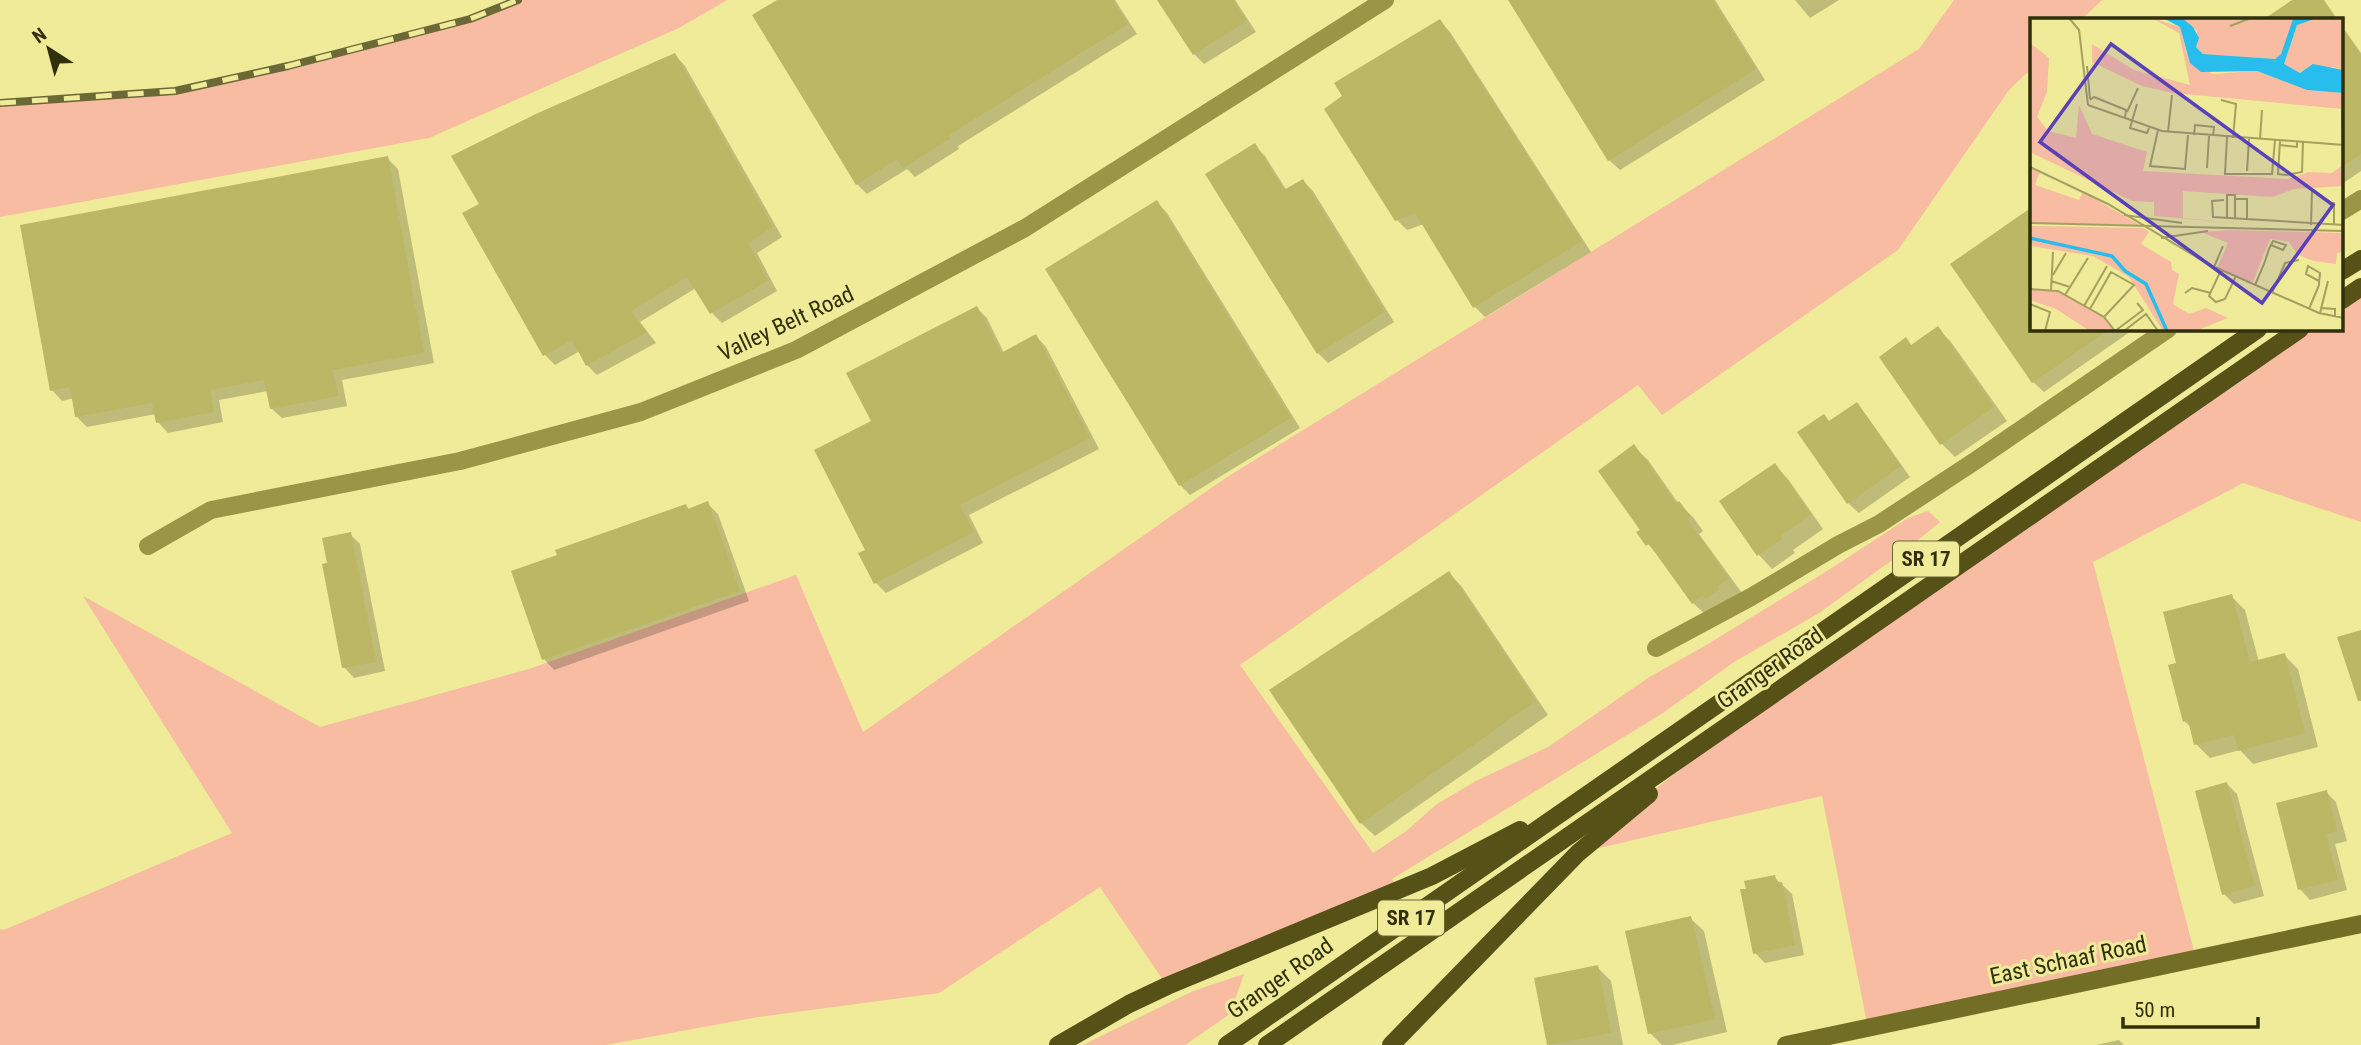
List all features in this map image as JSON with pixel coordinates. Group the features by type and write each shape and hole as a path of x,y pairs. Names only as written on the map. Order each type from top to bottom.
{"main road":[{"path":"2344,270 2361,259"},
{"path":"2344,296 2361,287"},
{"name":"Granger Road","path":"1227,1045 2255,331"},
{"name":"Granger Road","path":"1267,1045 2297,331"},
{"path":"1395,1043 1602,831 1780,691"},
{"path":"1058,1045 1129,1004 1167,986 1432,876 1595,791"}],"street":[{"name":"Valley Belt Road","path":"148,546 211,510 460,461 642,412 796,350 1025,228 1385,0"},
{"path":"2344,210 2361,199"},
{"path":"1656,648 1879,524 2165,331"},
{"name":"East Schaaf Road","path":"1786,1045 2361,924"}],"shaded area":[{"path":"518,0 727,0 679,28 429,138 0,217 0,103 175,91 288,66 470,19"},
{"path":"1954,0 2102,0 2083,18 2030,18 2030,70 2009,90 1898,250 1662,415 1638,385 1240,665 1373,853 1405,832 1437,804 1476,781 1548,747 1651,676 1835,566 1908,518 1928,511 1940,522 1819,613 1734,662 1663,713 1392,879 1399,889 1167,986 1100,887 939,993 758,1017 606,1045 0,1045 0,929 4,930 232,833 83,596 320,727 529,669 796,575 863,732 1224,479 1919,49"},
{"path":"2361,287 2361,522 2243,483 2093,562 2196,959 1868,1028 1822,796 1578,853 1602,831 1780,691 2297,331 2344,331 2344,299"},
{"path":"1244,974 1230,1014 1185,1045 1083,1045 1193,991"}],"building":[{"path":"777,0 1113,0 1128,24 949,135 951,138 903,168 897,159 856,185 752,15"},
{"path":"1157,0 1233,0 1247,21 1193,55"},
{"path":"1508,0 1713,0 1756,69 1608,161"},
{"path":"2292,0 2323,0 2335,18 2265,18"},
{"path":"1440,19 1582,241 1473,308 1415,213 1395,221 1324,109 1342,96 1334,83"},
{"path":"2344,30 2361,55 2361,154 2344,166"},
{"path":"675,53 773,227 748,243 768,281 710,314 687,277 631,311 647,332 586,366 572,340 543,356 462,213 479,204 451,156 538,113"},
{"path":"1255,143 1284,190 1303,179 1385,312 1317,354 1205,174"},
{"path":"388,156 424,353 333,370 338,396 270,409 264,380 210,390 214,412 156,423 152,403 75,417 70,387 50,391 20,225"},
{"path":"1157,200 1291,418 1179,486 1045,269"},
{"path":"2030,208 2030,331 2107,331 2032,383 1950,264"},
{"path":"977,306 1001,353 1036,334 1090,438 960,505 974,532 874,584 858,553 865,550 814,450 871,421 846,373"},
{"path":"1938,326 1994,407 1940,445 1879,357 1906,337 1911,345"},
{"path":"1857,402 1901,466 1847,504 1797,432 1824,414 1829,421"},
{"path":"1634,444 1676,503 1679,501 1691,517 1687,519 1729,578 1717,587 1719,590 1706,599 1703,595 1692,604 1649,544 1646,546 1636,532 1640,530 1598,471"},
{"path":"1775,463 1811,514 1757,556 1719,501"},
{"path":"708,501 740,591 542,660 511,571 557,555 555,550 686,504 688,509"},
{"path":"351,532 376,662 342,668 322,564 327,563 322,538"},
{"path":"1449,571 1536,701 1360,824 1269,690"},
{"path":"2232,594 2250,662 2285,653 2305,733 2238,751 2234,735 2194,745 2188,720 2183,722 2168,665 2176,663 2163,612"},
{"path":"2361,630 2361,701 2358,701 2337,637"},
{"path":"2227,782 2255,886 2222,895 2195,791"},
{"path":"2327,790 2337,831 2326,834 2338,880 2298,890 2276,803"},
{"path":"1775,875 1777,883 1782,882 1795,945 1753,954 1740,889 1746,889 1744,881"},
{"path":"1691,916 1715,1019 1648,1034 1625,931"},
{"path":"1598,965 1611,1033 1547,1045 1534,978"}],"railway":[{"path":"0,103 175,91 288,66 470,19 518,0"}]}
